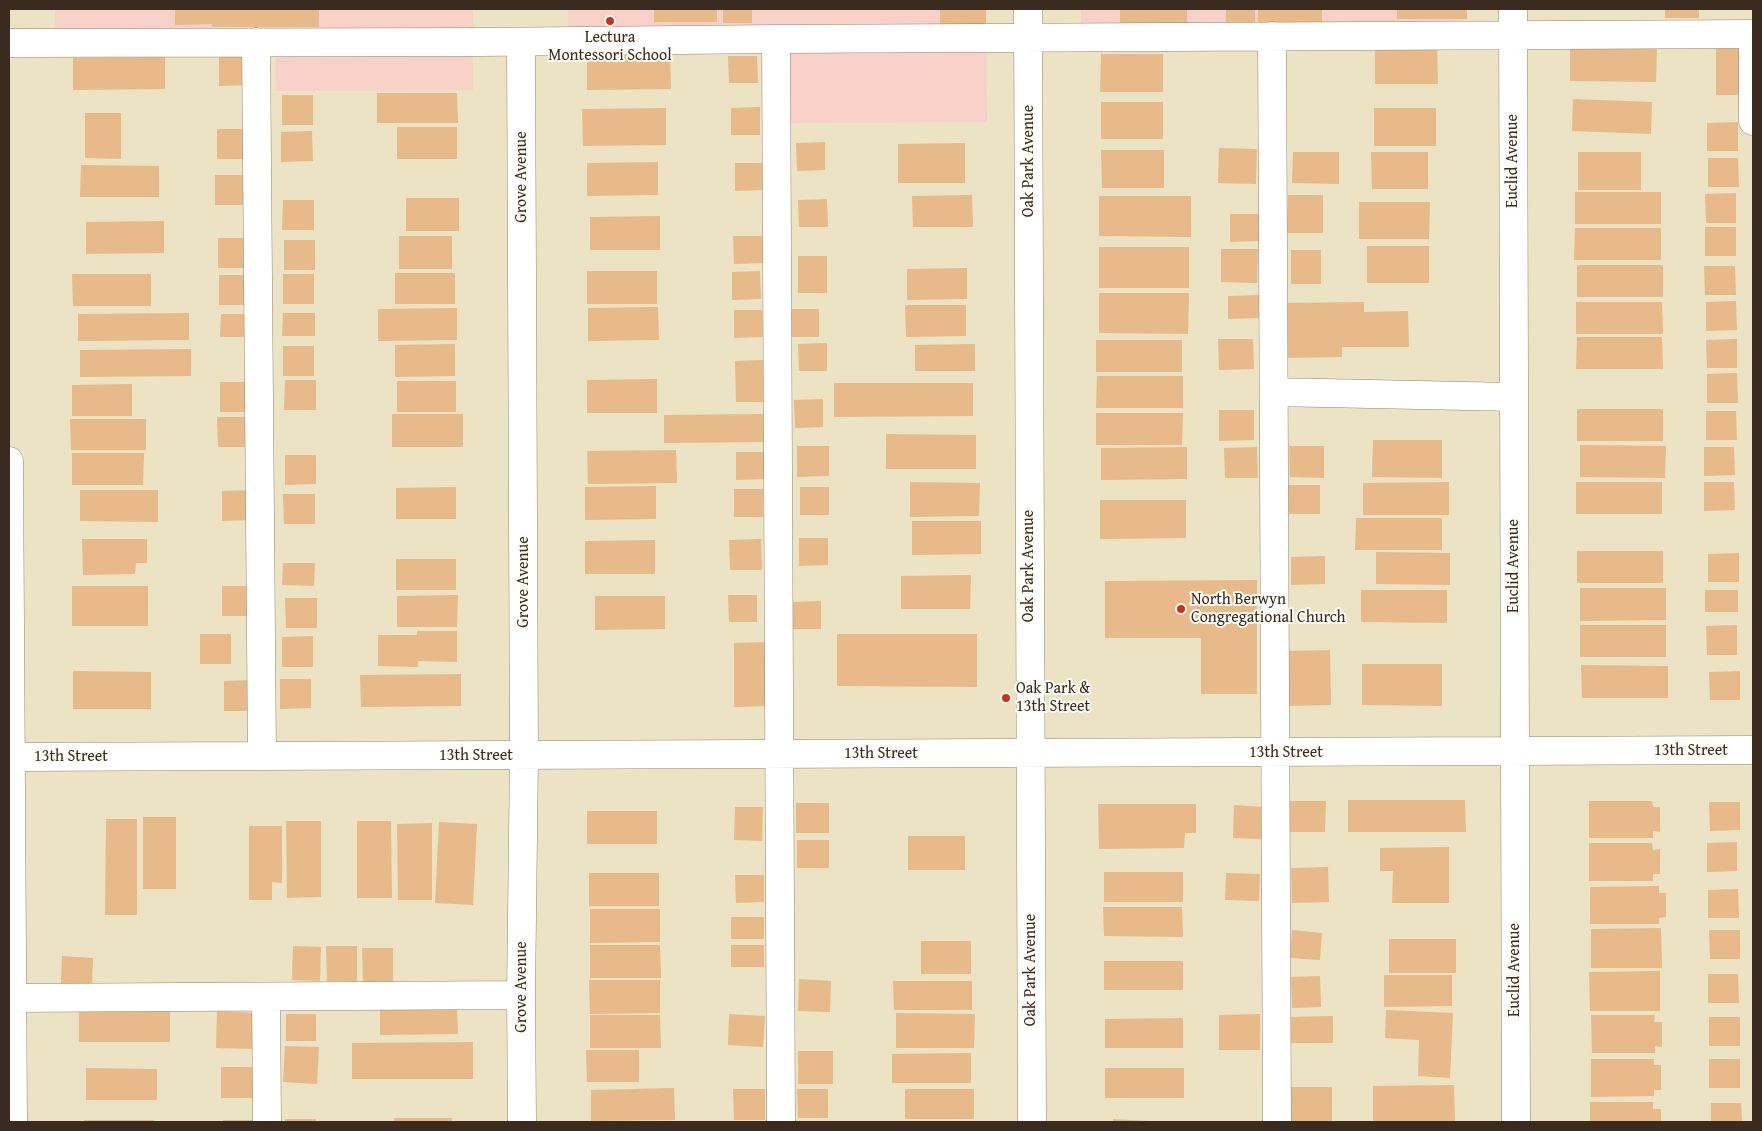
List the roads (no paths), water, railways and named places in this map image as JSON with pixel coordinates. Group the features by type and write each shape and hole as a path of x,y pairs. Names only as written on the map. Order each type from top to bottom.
{"street":[{"name":"Oak Park Avenue","path":"1028,9 1032,1122"},
{"path":"9,43 521,42 1272,36 1513,22 1753,34 1753,120"},
{"name":"Euclid Avenue","path":"1513,22 1516,1122"},
{"path":"1272,36 1277,1122"},
{"path":"776,39 781,1122"},
{"path":"256,42 262,756"},
{"name":"Grove Avenue","path":"521,42 524,756 521,995 522,1122"},
{"path":"1274,392 1514,396"},
{"path":"9,461 13,1122"},
{"name":"13th Street","path":"10,757 1753,750"},
{"path":"12,998 521,995"},
{"path":"266,996 267,1122"}],"place":[{"name":"Lectura Montessori School","path":"610,21"},
{"name":"North Berwyn Congregational Church","path":"1181,609"},
{"name":"Oak Park & 13th Street","path":"1006,698"}]}
